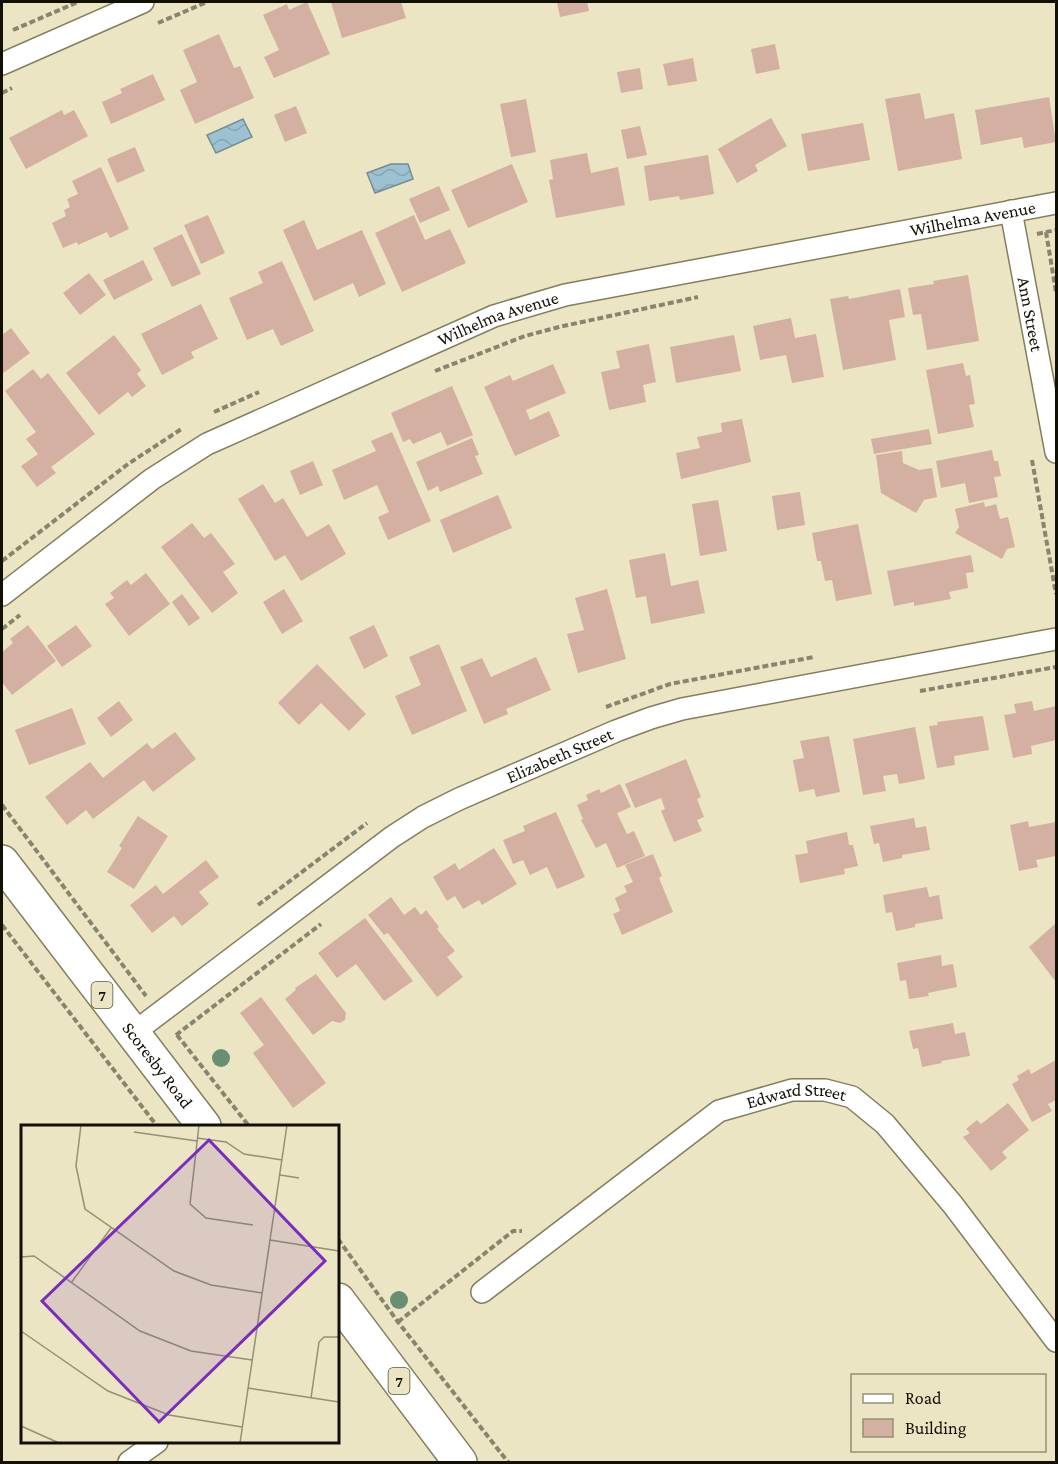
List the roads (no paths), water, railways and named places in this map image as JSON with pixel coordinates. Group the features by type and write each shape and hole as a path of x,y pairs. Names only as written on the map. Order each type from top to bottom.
{"main road":[{"name":"Scoresby Road","path":"2,862 203,1125"},
{"name":"7","path":"339,1303 460,1462"}],"street":[{"path":"2,64 143,2"},
{"name":"Wilhelma Avenue","path":"2,595 152,479 207,444 494,316 565,295 1056,203"},
{"name":"Ann Street","path":"1011,211 1056,452"},
{"name":"Elizabeth Street","path":"132,1034 392,837 423,817 616,731 682,710 1056,639"},
{"name":"Edward Street","path":"482,1292 719,1111 792,1090 825,1090 852,1097 885,1124 952,1205 1056,1341"},
{"path":"129,1462 156,1443"}],"water":[{"path":"243,119 252,137 216,153 207,135"},
{"path":"391,164 408,164 413,179 375,193 367,173"}]}
